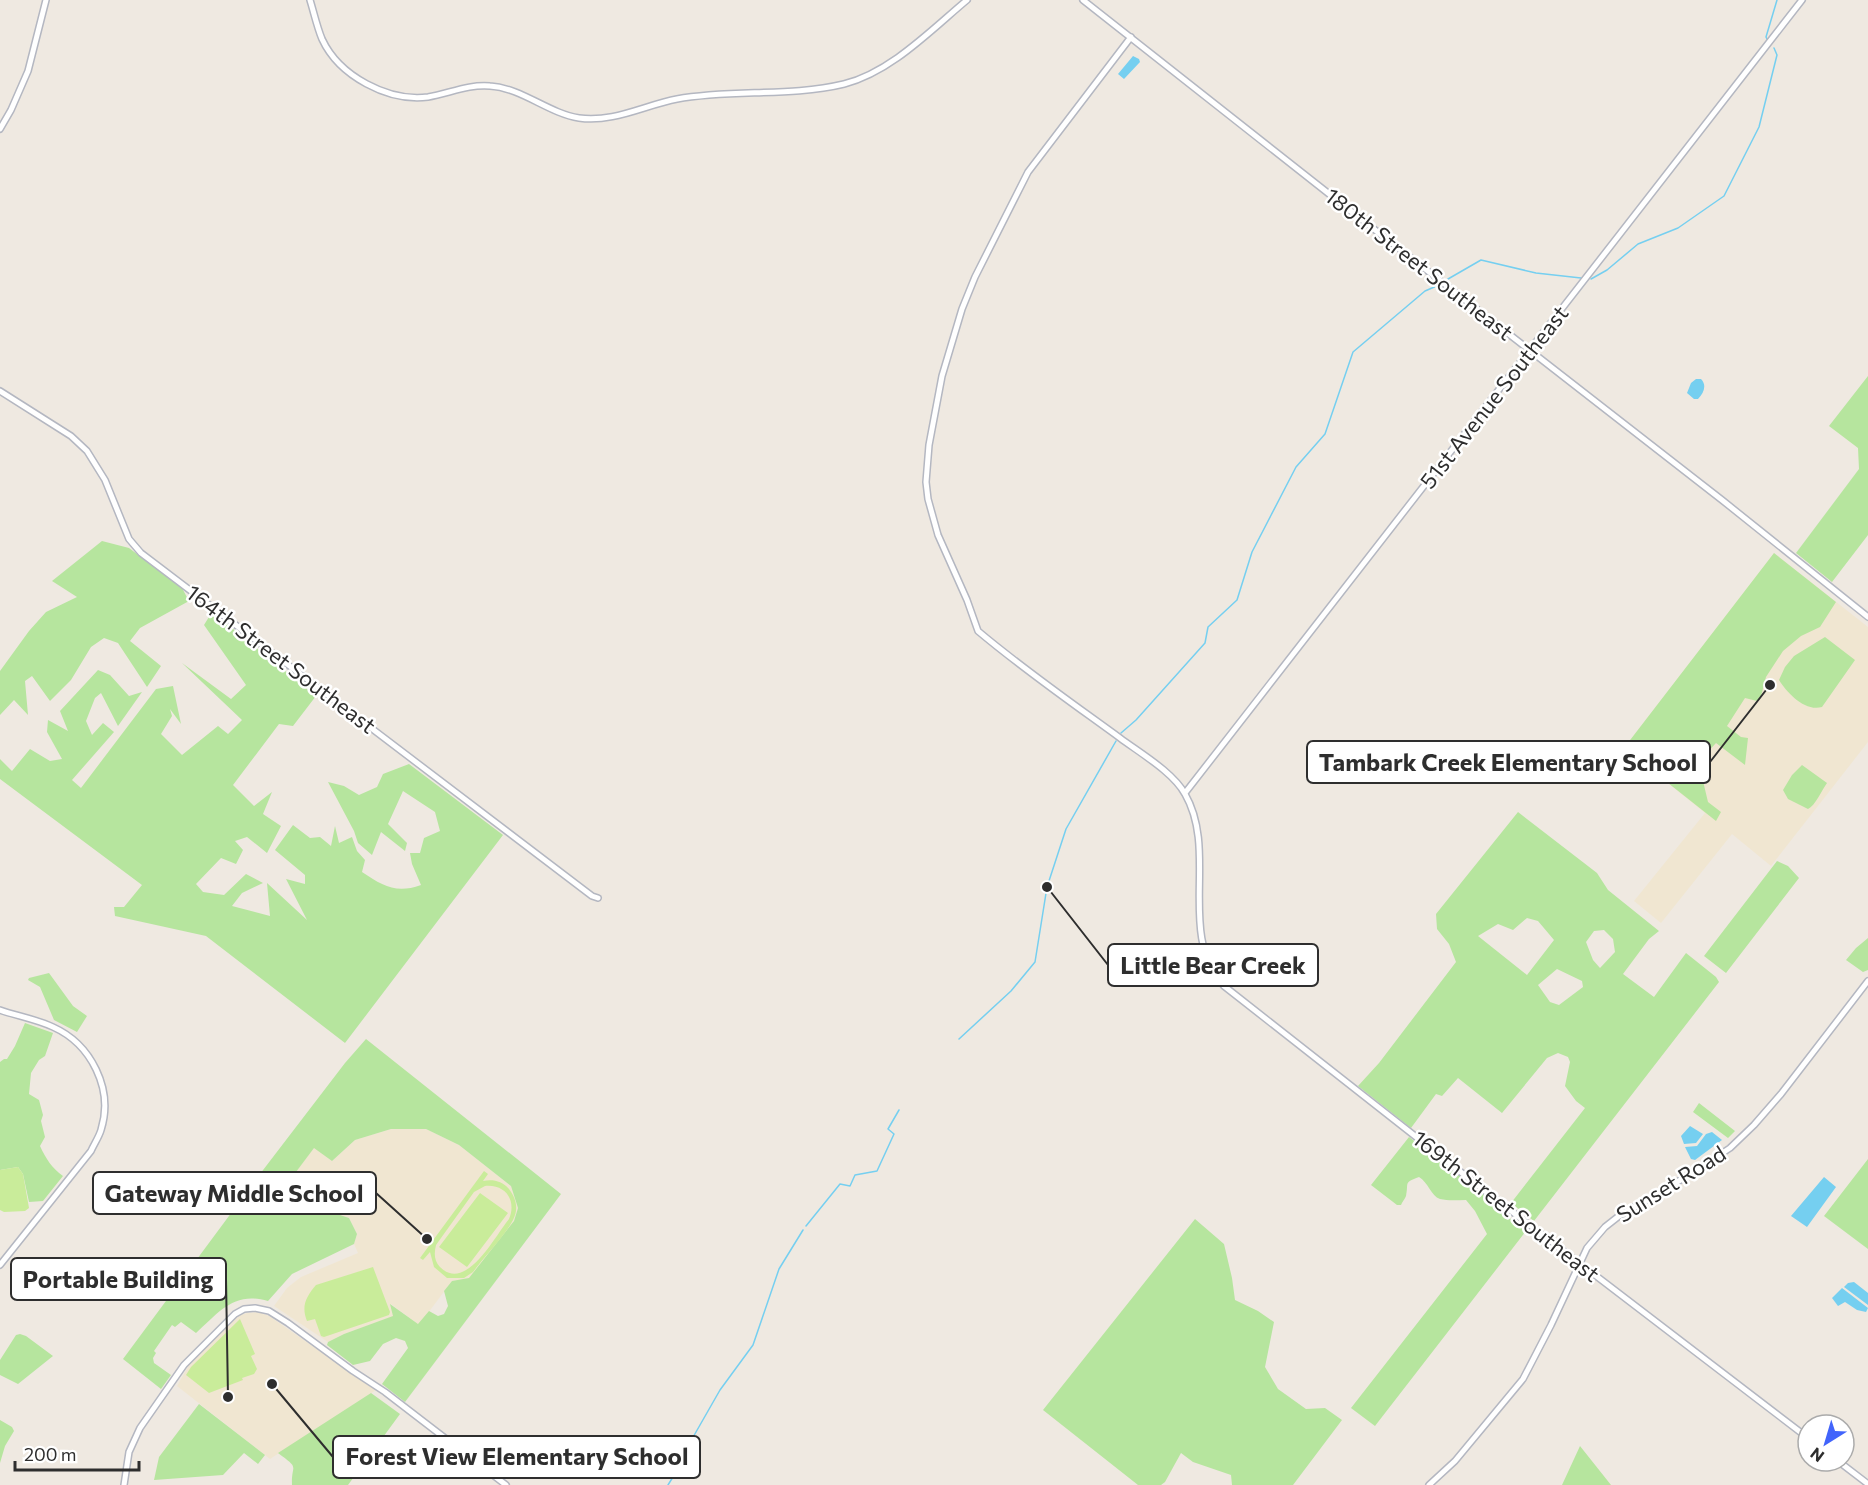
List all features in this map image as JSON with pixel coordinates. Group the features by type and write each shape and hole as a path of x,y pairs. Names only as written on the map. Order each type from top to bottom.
{"street":[{"path":"0,129 22,85 46,0"},
{"path":"310,0 323,40 335,58 351,73 385,92 405,98 427,97 471,87 491,86 510,90 555,111 579,118 600,118 641,110 676,99 844,84 892,62 967,0"},
{"name":"180th Street Southeast","path":"1083,0 1868,616"},
{"name":"51st Avenue Southeast","path":"1185,793 1802,0"},
{"path":"1131,37 1028,172 983,258 962,309 937,396 926,482 930,509 938,535 978,631 1165,772 1185,793"},
{"name":"164th Street Southeast","path":"0,391 71,436 87,450 105,480 129,539 141,553 531,850 592,896 598,898"},
{"name":"169th Street Southeast","path":"1185,793 1196,824 1200,844 1200,927 1203,944 1210,967 1220,981 1238,999 1796,1429"},
{"name":"Sunset Road","path":"1429,1485 1455,1461 1523,1379 1587,1248 1605,1227 1618,1215 1721,1155 1754,1125 1868,981"},
{"path":"0,1010 54,1027 79,1045 98,1072 104,1094 105,1109 101,1131 91,1151 0,1265"},
{"path":"124,1485 129,1452 134,1437 184,1365 235,1314 244,1309 255,1308 269,1311 385,1392 506,1485"},
{"path":"1854,1473 1868,1484"}],"shaded area":[{"path":"1774,553 1868,627 1868,742 1771,866 1732,834 1661,923 1634,901 1705,813 1624,748"},
{"path":"391,1129 426,1129 459,1145 511,1186 518,1208 514,1221 469,1279 452,1281 419,1325 391,1304 394,1316 328,1342 274,1306 287,1288 301,1277 358,1253 354,1244 357,1234 349,1218 337,1214 290,1180 314,1147 332,1161 355,1140"},
{"path":"259,1312 269,1316 376,1390 270,1459 177,1386 189,1365 229,1324 238,1316"}],"green space":[{"path":"1868,376 1868,535 1832,582 1796,553 1859,469 1858,448 1829,426"},
{"path":"102,541 129,548 182,588 189,601 140,628 130,641 161,666 147,687 118,643 104,638 91,647 71,680 50,701 32,676 25,681 28,715 14,700 0,715 0,671 46,612 77,597 52,581"},
{"path":"1774,553 1836,602 1820,627 1801,636 1783,651 1766,677 1761,696 1757,701 1745,698 1727,726 1741,737 1748,738 1745,765 1716,743 1704,756 1699,773 1708,802 1721,812 1716,821 1624,748"},
{"path":"212,612 316,696 293,726 279,724 233,785 254,806 272,792 263,814 281,826 267,853 247,837 235,841 243,850 236,864 221,858 196,884 203,892 224,895 246,874 263,883 242,893 232,906 270,916 267,883 307,920 286,879 305,884 305,875 275,850 293,825 310,838 320,837 331,846 335,826 339,843 352,837 357,851 365,860 362,872 397,889 421,885 410,853 420,853 424,838 440,831 435,812 403,791 388,824 407,843 405,851 381,832 372,855 358,843 328,782 344,786 359,795 377,787 383,774 409,764 503,835 345,1043 206,936 115,916 114,907 124,907 142,885 0,779 0,759 12,771 30,749 50,761 62,759 47,732 48,720 68,731 60,711 98,670 110,675 129,696 142,692 118,726 101,693 95,698 86,721 92,735 103,723 114,732 72,780 81,788 156,689 173,686 181,724 170,709 172,716 161,734 182,755 218,726 228,734 242,720 182,663 231,699 246,685 204,625"},
{"path":"1825,637 1855,660 1822,707 1809,707 1792,696 1779,680 1785,667 1794,656"},
{"path":"1802,765 1827,783 1808,809 1788,799 1783,790 1792,775"},
{"path":"1518,812 1597,873 1608,890 1659,931 1649,939 1623,974 1654,997 1686,953 1719,982 1534,1221 1511,1203 1585,1108 1576,1101 1565,1086 1570,1062 1568,1057 1558,1053 1547,1058 1502,1113 1458,1078 1442,1096 1436,1094 1411,1128 1358,1086 1379,1063 1456,962 1449,944 1437,929 1436,914","holes":["1527,918 1538,921 1554,940 1527,975 1478,936 1498,924 1513,930","1604,930 1613,939 1615,952 1600,968 1593,960 1586,942 1594,931","1557,969 1582,981 1583,987 1559,1005 1550,1002 1538,985"]},
{"path":"1777,861 1788,866 1799,878 1726,973 1704,956"},
{"path":"1868,938 1868,970 1863,972 1846,960"},
{"path":"49,973 73,1006 87,1016 77,1032 54,1020 40,987 28,980"},
{"path":"25,1023 53,1033 45,1056 39,1060 31,1073 29,1094 39,1100 43,1115 41,1121 45,1137 40,1146 50,1163 63,1176 43,1201 29,1202 23,1174 18,1167 0,1170 0,1062 7,1059"},
{"path":"366,1039 561,1194 405,1402 382,1384 408,1348 405,1341 396,1338 383,1344 370,1361 353,1365 327,1345 328,1342 393,1316 390,1304 418,1324 429,1311 438,1316 444,1314 448,1306 444,1291 452,1281 469,1278 514,1221 518,1208 511,1186 459,1145 426,1129 391,1129 355,1140 332,1161 314,1148 290,1180 337,1214 349,1218 357,1234 354,1244 292,1274 268,1301 246,1299 236,1301 220,1311 196,1333 181,1322 175,1327 172,1325 154,1351 156,1353 153,1358 154,1363 171,1375 161,1389 123,1359 260,1174"},
{"path":"1699,1103 1735,1131 1728,1138 1693,1112"},
{"path":"1409,1137 1504,1209 1503,1213 1526,1231 1375,1426 1351,1408 1487,1234 1475,1211 1466,1200 1440,1199 1419,1177 1408,1183 1406,1196 1401,1205 1397,1205 1371,1185"},
{"path":"1868,1159 1868,1249 1824,1216"},
{"path":"18,1167 23,1174 29,1208 25,1211 4,1212 0,1210 0,1170"},
{"path":"484,1171 488,1174 483,1181 497,1181 509,1189 516,1204 515,1216 505,1233 473,1272 464,1278 447,1278 434,1267 430,1252 423,1260 420,1258","holes":["485,1186 492,1186 508,1195 511,1206 509,1219 488,1249 470,1268 460,1273 450,1273 440,1267 437,1262 436,1245 474,1192"]},
{"path":"480,1193 508,1213 467,1267 439,1247"},
{"path":"1195,1219 1224,1244 1235,1300 1274,1322 1265,1367 1278,1389 1306,1409 1325,1408 1342,1420 1293,1485 1232,1485 1231,1475 1193,1462 1181,1453 1165,1482 1161,1485 1138,1485 1043,1410"},
{"path":"373,1267 390,1312 389,1315 324,1337 321,1336 315,1319 307,1321 304,1311 312,1289 316,1285"},
{"path":"240,1319 255,1354 251,1356 257,1369 254,1374 242,1378 243,1380 209,1393 186,1375 191,1367"},
{"path":"20,1334 53,1356 18,1384 0,1375 0,1360 16,1335"},
{"path":"371,1393 400,1414 348,1485 292,1485 293,1467 278,1453"},
{"path":"199,1404 265,1455 258,1464 244,1453 223,1475 154,1480 159,1457"},
{"path":"0,1420 12,1427 14,1431 5,1446 0,1463"},
{"path":"1580,1446 1611,1485 1562,1485"}],"water":[{"path":"1133,56 1140,62 1124,79 1118,74"},
{"path":"1696,379 1701,379 1704,386 1700,397 1694,399 1687,393 1691,383"},
{"path":"1690,1126 1703,1134 1696,1143 1684,1144 1681,1136"},
{"path":"1712,1132 1722,1140 1695,1160 1691,1159 1685,1147 1697,1146 1706,1134"},
{"path":"1824,1177 1836,1187 1807,1227 1791,1216"},
{"path":"1854,1282 1868,1293 1868,1305 1844,1287"},
{"path":"1842,1288 1868,1308 1866,1312 1857,1310 1845,1302 1838,1306 1832,1298"}],"waterway":[{"path":"1767,39 1777,0"},
{"path":"1591,279 1607,270 1638,244 1678,228 1724,196 1759,127 1777,55 1774,48"},
{"path":"1448,279 1481,260 1536,273 1581,278"},
{"path":"1121,733 1136,720 1205,643 1208,627 1237,600 1252,552 1296,467 1325,434 1353,352 1425,291 1439,285"},
{"path":"959,1039 1011,991 1035,962 1047,887 1066,829 1116,741"},
{"path":"806,1226 840,1184 850,1186 855,1175 877,1171 894,1134 888,1129 899,1110"},
{"path":"668,1485 720,1390 753,1345 779,1269 803,1230"}],"place":[{"name":"Tambark Creek Elementary School","path":"1770,685"},
{"name":"Little Bear Creek","path":"1047,887"},
{"name":"Gateway Middle School","path":"427,1239"},
{"name":"Forest View Elementary School","path":"272,1384"},
{"name":"Portable Building","path":"228,1397"}]}
